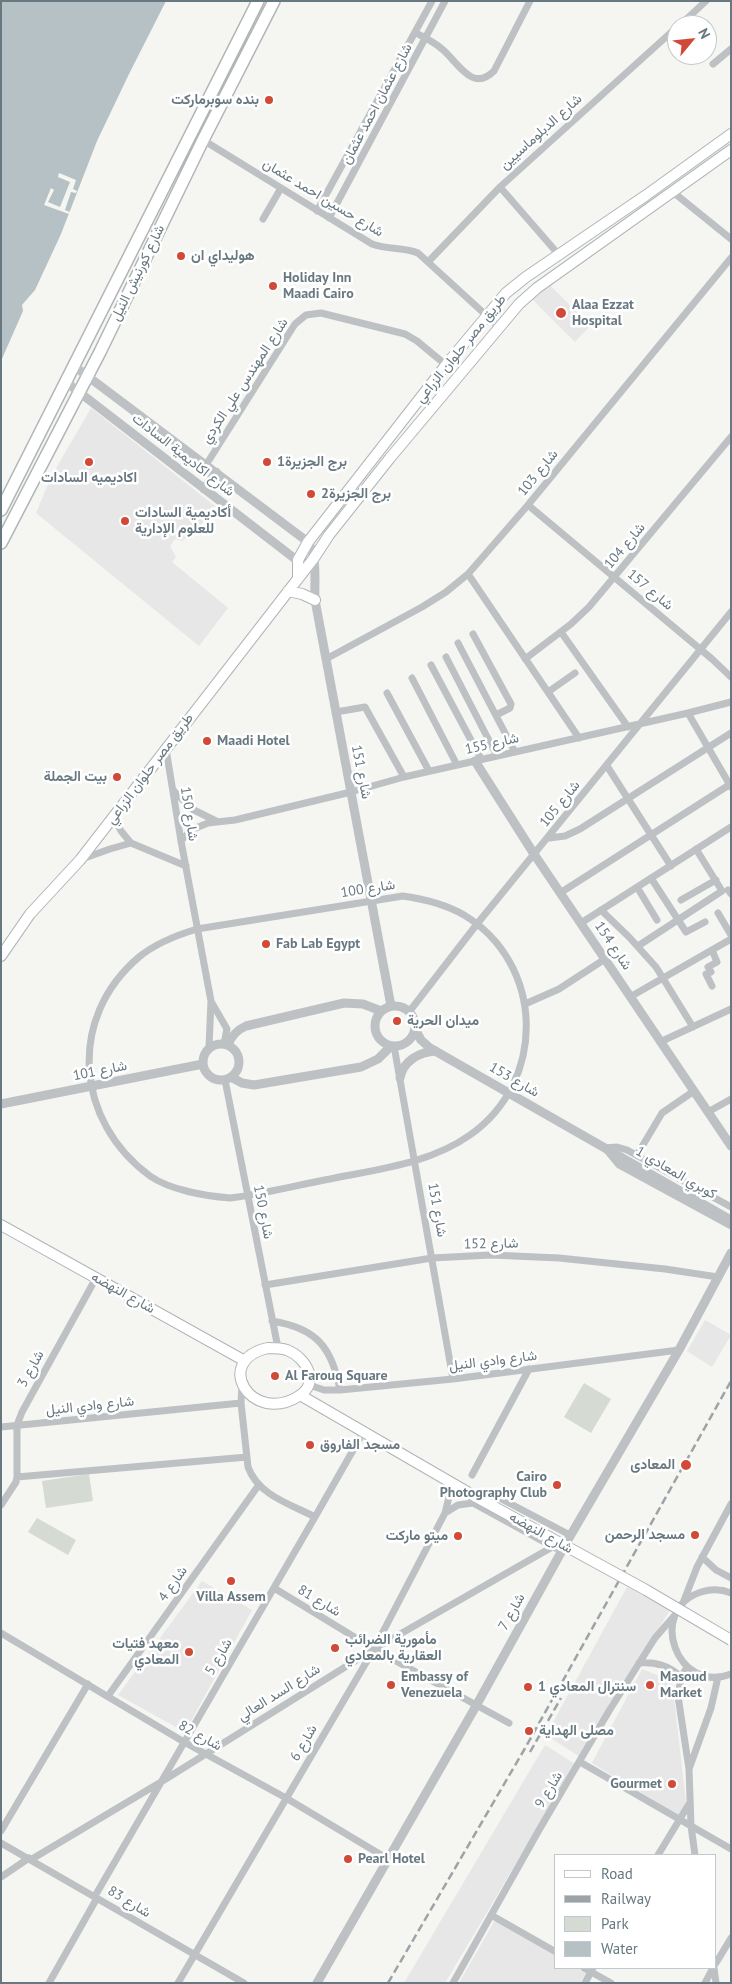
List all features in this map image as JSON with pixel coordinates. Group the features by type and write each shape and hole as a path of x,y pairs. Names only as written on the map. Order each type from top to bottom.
{"highway":[{"name":"شارع كورنيش النيل","path":"1,510 258,1"},
{"name":"شارع كورنيش النيل","path":"1,543 88,375 203,140 274,1"}],"main road":[{"name":"طريق مصر حلوان الزراعي","path":"298,579 298,560 308,542 446,365 486,316 512,288 731,134"},
{"name":"طريق مصر حلوان الزراعي","path":"1,956 30,914 80,860 114,817 307,568 329,535 498,327 537,288 731,150"},
{"path":"288,592 302,594 315,600"},
{"name":"شارع النهضه","path":"2,1226 245,1361"},
{"path":"278,1348 287,1350 303,1360 310,1376 309,1385 300,1395 284,1402 266,1403 252,1397 242,1385 240,1377 245,1361 259,1350 278,1348"},
{"name":"شارع النهضه","path":"300,1395 364,1430 450,1482 475,1500 646,1590 731,1640"}],"street":[{"name":"شارع عثمان احمد عثمان","path":"317,211 432,1"},
{"name":"شارع عثمان احمد عثمان","path":"329,218 445,1"},
{"path":"416,33 450,56 467,75 472,78 484,78 494,71 530,1"},
{"name":"شارع الدبلوماسيين","path":"690,15 706,1"},
{"name":"شارع الدبلوماسيين","path":"428,262 500,187 667,36"},
{"path":"717,60 731,49"},
{"path":"369,118 380,125"},
{"name":"شارع حسين احمد عثمان","path":"203,140 372,244 388,249 414,251 498,327"},
{"path":"500,187 559,255"},
{"path":"263,219 281,188"},
{"path":"673,192 731,239"},
{"name":"شارع 103","path":"326,659 422,607 446,592 468,574 528,505 731,258"},
{"name":"شارع المهندس علي الكردي","path":"206,465 295,324 306,315 321,313 405,334 417,341 446,365"},
{"name":"شارع اكاديمية السادات","path":"74,366 308,542"},
{"name":"شارع اكاديمية السادات","path":"66,382 307,568"},
{"name":"شارع 104","path":"526,659 589,607 731,437"},
{"path":"204,489 216,472"},
{"name":"شارع 157","path":"528,505 701,649 731,677"},
{"name":"شارع 151","path":"308,542 314,558 315,600 391,1006"},
{"path":"468,574 578,738"},
{"name":"شارع 105","path":"409,1012 477,924 731,612"},
{"path":"561,632 628,727"},
{"path":"473,634 511,704 510,708 496,715"},
{"path":"458,643 515,752"},
{"path":"446,657 497,756"},
{"path":"431,665 478,760"},
{"path":"548,692 574,673"},
{"path":"412,678 457,765"},
{"path":"387,693 429,771"},
{"name":"شارع 155","path":"181,841 191,830 217,821 235,820 351,792 404,776 730,703"},
{"path":"336,712 366,707 404,776"},
{"path":"560,893 729,782 688,713"},
{"path":"548,838 573,833 731,733"},
{"name":"شارع 150","path":"166,749 211,1001 210,1048"},
{"name":"شارع 154","path":"478,760 534,854 731,1146"},
{"path":"606,766 671,866"},
{"path":"173,790 192,809 217,821"},
{"path":"114,817 121,832 131,844 186,866"},
{"path":"580,923 696,849 730,830"},
{"path":"80,860 100,852 131,844"},
{"path":"638,946 727,892 716,880 696,849"},
{"path":"651,878 686,932 705,922"},
{"path":"681,900 716,880"},
{"path":"637,887 657,920"},
{"name":"شارع 100","path":"403,896 419,898 450,908 477,924 489,935 508,960 516,974 525,1004 526,1041 523,1059 509,1092 498,1109 485,1124 469,1136 414,1161 247,1196 230,1198 209,1196 183,1190 151,1177 124,1152 107,1131 97,1110 92,1087 89,1066 90,1045 100,1011 112,986 125,970 141,956 177,935 197,929 371,901 403,896"},
{"path":"600,910 638,946 664,978 693,1027"},
{"path":"718,913 731,935"},
{"path":"630,997 731,939"},
{"path":"712,950 718,962 708,967 710,972 706,974 712,986"},
{"path":"525,1004 559,990 605,959"},
{"name":"شارع 150","path":"211,1001 227,1030 226,1044"},
{"path":"226,1044 231,1036 246,1026 344,1003 364,1004 382,1011"},
{"path":"228,1078 254,1085 360,1067 378,1059 392,1046 408,1042 415,1029 414,1020 409,1012 400,1007 391,1006 382,1011 378,1016 375,1028 380,1040 392,1046"},
{"path":"660,1042 731,1009"},
{"name":"شارع 153","path":"415,1029 426,1044 436,1051 606,1149 619,1165 731,1226"},
{"path":"217,1044 226,1044 236,1050 239,1060 238,1070 228,1078 217,1080 209,1075 203,1064 204,1055 217,1044"},
{"name":"شارع 151","path":"392,1046 400,1078 453,1379"},
{"path":"400,1078 401,1072 410,1061 422,1053 436,1051"},
{"name":"شارع 101","path":"1,1104 203,1064"},
{"name":"شارع 150","path":"228,1078 247,1196 278,1348"},
{"path":"637,1155 662,1113 694,1091"},
{"path":"708,1112 731,1099"},
{"name":"شارع 153","path":"606,1149 622,1148 731,1207"},
{"name":"كوبري المعادي 1","path":"606,1149 731,1220"},
{"name":"شارع 7","path":"317,1983 476,1706 557,1549 569,1537 679,1350 731,1253"},
{"name":"شارع 152","path":"265,1286 432,1258 491,1256 559,1258 665,1269 718,1277"},
{"name":"شارع 3","path":"1,1505 16,1482 17,1477 17,1425 26,1405 96,1278"},
{"path":"272,1321 296,1327 317,1338 335,1364 340,1390"},
{"name":"شارع وادي النيل","path":"309,1385 324,1390 340,1390 453,1379 679,1350"},
{"path":"472,1475 529,1369"},
{"path":"242,1385 241,1403 250,1472 258,1486 264,1491 315,1517"},
{"name":"شارع وادي النيل","path":"1,1427 241,1403"},
{"name":"شارع 5","path":"48,1983 161,1782 364,1430"},
{"path":"17,1477 247,1457"},
{"name":"شارع 6","path":"178,1983 374,1649 445,1513 449,1498 450,1482"},
{"name":"شارع 4","path":"108,1696 258,1486"},
{"path":"488,1492 569,1537"},
{"path":"445,1513 458,1504 475,1500"},
{"name":"شارع النهضه","path":"475,1500 557,1549"},
{"path":"683,1604 702,1557 731,1504"},
{"name":"شارع السد العالي","path":"1,1877 161,1782 374,1649 557,1549"},
{"path":"702,1557 716,1570 731,1578"},
{"name":"شارع 81","path":"274,1588 374,1649 509,1723"},
{"path":"683,1604 699,1593 708,1590 731,1593"},
{"name":"شارع 9","path":"453,1983 608,1712 655,1638 683,1604"},
{"path":"675,1615 672,1629 673,1643 678,1656 687,1667 707,1676 718,1677 731,1674"},
{"name":"شارع 82","path":"1,1633 184,1742 286,1798 388,1859"},
{"path":"639,1663 662,1664 672,1669 681,1677"},
{"path":"687,1667 681,1677 678,1696 688,1770 689,1804 695,1854"},
{"path":"688,1770 711,1708 718,1677"},
{"path":"1,1831 88,1684"},
{"path":"580,1762 731,1849"},
{"path":"659,1854 689,1804"},
{"name":"شارع 83","path":"1,1843 244,1983"},
{"path":"491,1915 554,1951"},
{"path":"717,1961 731,1938"},
{"path":"705,1983 712,1969"},
{"path":"713,1969 716,1983"},
{"path":"585,1983 592,1970 611,1983"}],"shaded area":[{"name":"Alaa Ezzat Hospital","path":"548,283 590,326 575,342 532,299"},
{"name":"أكاديمية السادات للعلوم الإدارية","path":"91,408 215,506 197,530 182,541 175,539 170,546 176,557 172,562 228,608 199,646 36,513 51,477"},
{"path":"705,1320 731,1335 712,1367 687,1351"},
{"name":"معهد فتيات المعادي","path":"202,1581 252,1610 185,1732 118,1695"},
{"path":"627,1587 670,1610 580,1757 546,1735"},
{"path":"642,1669 672,1681 686,1802 679,1816 592,1763"},
{"path":"545,1745 575,1764 445,1983 404,1983"},
{"path":"495,1920 554,1954 554,1969 579,1969 586,1973 580,1983 459,1983"}],"green space":[{"path":"584,1383 611,1399 591,1433 564,1417"},
{"path":"89,1474 93,1501 46,1508 42,1481"},
{"path":"37,1518 76,1540 68,1555 28,1532"}],"water":[{"path":"1,1 166,1 97,141 61,234 35,290 22,305 23,311 1,361"}],"pier":[{"path":"59,173 76,180 73,189 77,191 76,193 71,192 65,210 70,212 69,214 44,205 51,188 54,190 48,202 60,207 70,182 58,177"}],"railway":[{"path":"388,1983 524,1750 731,1381"},
{"path":"530,1752 561,1698"}],"place":[{"name":"بنده سوبرماركت","path":"269,100"},
{"name":"هوليداي ان","path":"181,256"},
{"name":"Holiday Inn Maadi Cairo","path":"273,286"},
{"name":"Alaa Ezzat Hospital","path":"561,313"},
{"name":"اكاديميه السادات","path":"89,462"},
{"name":"برج الجزيرة1","path":"267,462"},
{"name":"برج الجزيرة2","path":"311,494"},
{"name":"أكاديمية السادات للعلوم الإدارية","path":"125,521"},
{"name":"Maadi Hotel","path":"207,741"},
{"name":"بيت الجملة","path":"117,777"},
{"name":"Fab Lab Egypt","path":"266,944"},
{"name":"ميدان الحرية","path":"397,1021"},
{"name":"Al Farouq Square","path":"275,1376"},
{"name":"مسجد الفاروق","path":"310,1445"},
{"name":"المعادى","path":"686,1465"},
{"name":"Cairo Photography Club","path":"557,1485"},
{"name":"مسجد الرحمن","path":"695,1535"},
{"name":"ميتو ماركت","path":"458,1536"},
{"name":"Villa Assem","path":"231,1581"},
{"name":"مأمورية الضرائب العقارية بالمعادي","path":"335,1648"},
{"name":"معهد فتيات المعادي","path":"189,1652"},
{"name":"Embassy of Venezuela","path":"391,1685"},
{"name":"Masoud Market","path":"650,1685"},
{"name":"سنترال المعادي 1","path":"528,1687"},
{"name":"مصلى الهداية","path":"529,1731"},
{"name":"Gourmet","path":"672,1784"},
{"name":"Pearl Hotel","path":"348,1859"}]}
